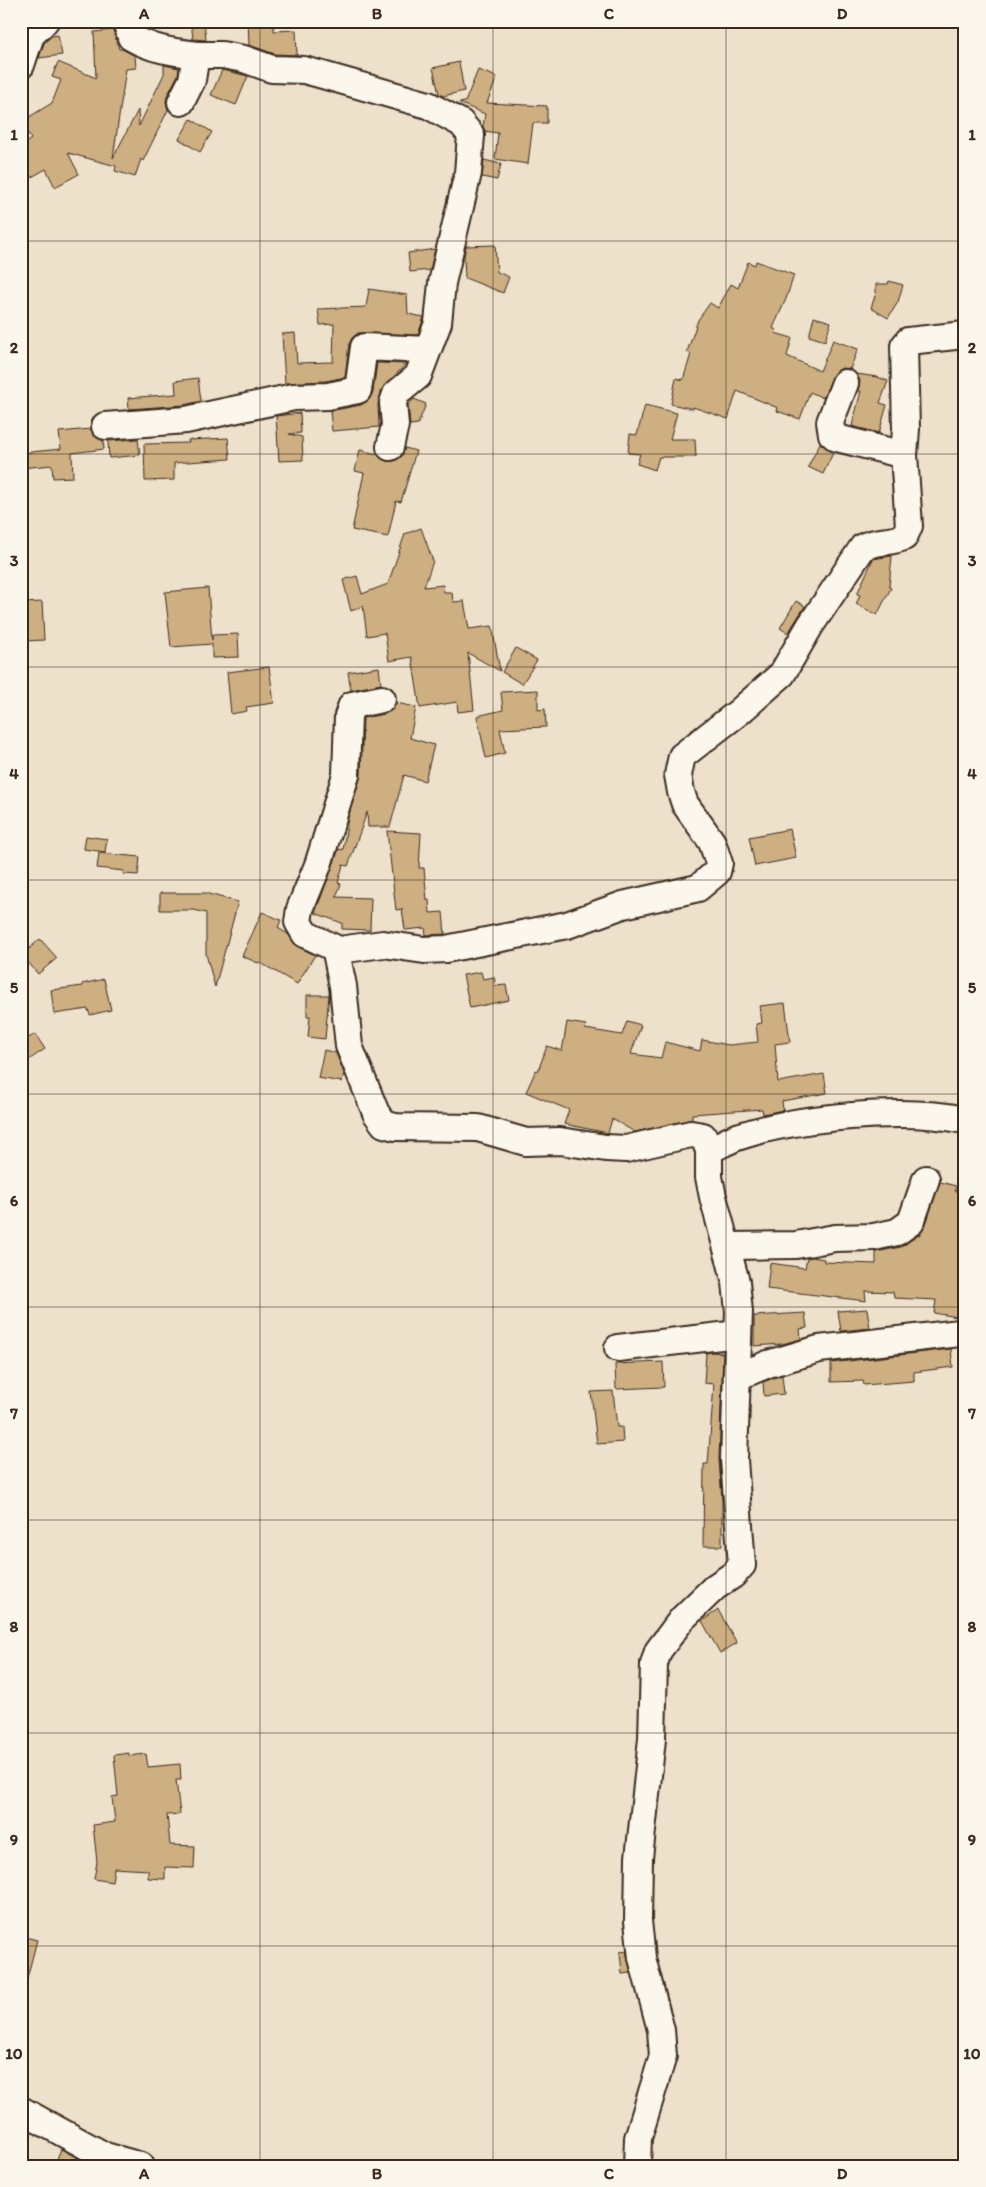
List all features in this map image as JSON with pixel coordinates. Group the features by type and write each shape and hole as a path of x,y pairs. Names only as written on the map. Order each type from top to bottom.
{"street":[{"path":"21,65 31,35 45,21"},
{"path":"126,21 131,37 145,45 166,51 199,55 222,55 272,69 304,70 428,105 461,123 471,135 468,174 442,283 438,323 418,376 396,394 393,413 395,425 390,447"},
{"path":"180,102 192,80 195,62 199,55"},
{"path":"382,699 352,705 348,716 346,775 321,857 299,915 298,922 305,934 341,951 383,944 433,951 567,925 623,905 698,888 717,872 719,863 712,842 685,804 678,775 682,756 739,712 782,674 810,626 863,547 872,543 894,542 904,537 909,526 904,454 906,429 904,346 908,341 965,335"},
{"path":"105,426 186,420 294,397 336,395 358,390 364,347 427,350"},
{"path":"845,383 830,422 832,434 837,438 904,454"},
{"path":"341,951 337,957 343,986 349,1046 376,1113 384,1124 395,1127 478,1128 526,1142 560,1141 626,1149 691,1134 703,1136 708,1150 709,1177 728,1246 736,1282 739,1312 734,1460 742,1565 733,1575 716,1587 682,1618 658,1651 654,1664 654,1715 640,1850 638,1906 642,1958 661,2030 663,2056 638,2138 637,2166"},
{"path":"708,1150 735,1138 764,1130 818,1120 916,1114 965,1120"},
{"path":"728,1246 789,1246 835,1238 874,1237 897,1232 911,1222 926,1179"},
{"path":"737,1377 768,1364 819,1349 960,1333"},
{"path":"618,1348 738,1334"},
{"path":"21,2110 105,2156 141,2166"}],"building":[{"path":"191,21 204,21 206,40 193,39"},
{"path":"248,21 274,21 274,31 296,30 297,55 275,54 249,45"},
{"path":"113,30 119,49 135,56 136,68 126,69 113,158 138,110 139,126 164,74 164,65 179,68 178,75 167,96 168,110 143,161 141,159 135,177 115,171 116,166 68,153 79,174 55,187 46,169 21,183 21,146 31,139 21,122 52,103 61,80 52,77 58,62 96,78 94,32"},
{"path":"58,35 62,55 39,58 44,43 52,36"},
{"path":"459,62 464,91 443,96 439,94 433,68"},
{"path":"222,70 248,76 236,105 211,95"},
{"path":"478,70 497,77 487,103 547,106 547,123 533,123 528,164 495,159 498,133 484,131 485,114 459,103 465,102"},
{"path":"191,119 212,132 200,152 179,139"},
{"path":"484,160 501,164 497,180 482,177"},
{"path":"495,245 497,272 509,277 503,293 465,278 464,256 466,246"},
{"path":"435,249 430,270 410,272 408,253"},
{"path":"756,261 794,275 773,328 776,330 775,333 792,338 787,356 820,371 833,340 858,349 850,369 842,368 835,372 823,398 810,392 800,419 777,411 778,408 737,391 728,419 693,407 693,409 671,404 676,378 683,380 691,354 687,352 698,320 710,303 718,308 731,284 738,288 748,262 755,265"},
{"path":"889,281 903,285 898,302 888,318 871,308 876,293 876,284 888,284"},
{"path":"369,289 407,295 408,314 424,317 418,335 358,333 349,344 345,377 326,381 285,383 282,334 295,333 297,363 333,362 334,324 320,325 318,309 366,307"},
{"path":"814,317 831,322 825,341 809,336"},
{"path":"377,363 406,364 382,389 378,404 379,427 332,431 330,411 361,405 369,400 373,392"},
{"path":"857,374 888,381 880,403 887,405 879,433 852,426 861,391 858,391 860,381"},
{"path":"198,378 201,401 184,405 129,409 128,398 176,394 175,381"},
{"path":"414,399 426,404 418,424 410,425 408,405"},
{"path":"645,405 677,413 670,439 695,439 696,457 659,457 655,470 637,464 640,454 628,453 630,434 637,435"},
{"path":"300,413 301,433 289,434 302,437 303,460 279,461 276,416"},
{"path":"91,429 93,435 103,440 104,449 72,453 73,477 53,478 52,465 21,468 21,453 61,449 59,432"},
{"path":"228,438 230,459 174,463 174,480 145,481 144,444 189,443 188,440"},
{"path":"138,439 140,455 109,458 108,441"},
{"path":"820,443 833,453 823,474 808,467"},
{"path":"405,448 416,451 401,502 396,501 388,537 352,530 364,473 355,471 360,450 377,454 386,461 394,461 401,457"},
{"path":"421,528 433,561 424,587 443,585 444,592 452,592 453,602 464,601 469,629 492,626 500,671 468,653 474,710 458,712 457,702 420,708 412,657 389,661 385,633 367,636 363,606 351,611 343,580 357,576 362,594 388,584 405,534"},
{"path":"892,556 889,587 891,588 877,615 856,604 860,595 857,594 873,559"},
{"path":"208,588 212,640 212,635 238,634 239,657 212,658 212,644 171,647 165,592"},
{"path":"796,601 805,606 788,633 780,628"},
{"path":"42,602 44,640 26,641 24,603"},
{"path":"516,648 537,660 522,684 502,672"},
{"path":"269,667 274,703 246,707 247,711 231,714 227,672"},
{"path":"379,667 381,684 351,690 348,672"},
{"path":"538,690 538,710 545,709 546,727 500,729 505,753 486,758 477,716 503,710 501,692"},
{"path":"396,703 416,707 410,738 434,745 425,781 404,775 390,827 368,827 367,812 348,866 343,865 338,883 341,884 336,897 371,898 370,930 342,929 342,923 315,913 339,849 343,850 348,818 361,776 363,718 385,714 392,710"},
{"path":"790,829 796,858 755,866 749,837"},
{"path":"387,831 421,833 419,868 424,868 430,913 443,912 445,934 426,935 425,928 405,930 402,909 396,910"},
{"path":"86,836 107,839 105,852 84,849"},
{"path":"99,853 140,857 138,875 123,874 124,871 97,868"},
{"path":"160,893 205,893 238,902 215,987 206,954 206,913 194,910 160,910"},
{"path":"262,912 281,920 278,928 288,934 298,947 315,955 297,984 259,962 242,956"},
{"path":"40,939 57,958 38,974 22,955"},
{"path":"481,972 483,979 494,977 496,986 506,985 509,1000 470,1008 463,975"},
{"path":"104,979 111,1010 90,1015 88,1009 54,1014 51,990 83,986 82,984"},
{"path":"307,995 329,995 325,1039 308,1037 310,1016 307,1016"},
{"path":"785,1003 790,1042 775,1044 778,1082 824,1074 827,1093 782,1101 783,1110 763,1114 762,1109 692,1114 692,1119 635,1132 612,1119 608,1133 564,1124 569,1110 526,1092 536,1070 538,1071 547,1046 562,1051 567,1022 586,1025 585,1029 622,1035 627,1021 641,1025 631,1054 661,1058 665,1042 700,1051 702,1040 729,1045 758,1042 756,1024 762,1023 760,1006"},
{"path":"35,1034 45,1049 21,1065 21,1043"},
{"path":"324,1050 336,1053 344,1073 342,1082 318,1078"},
{"path":"940,1182 956,1186 955,1191 965,1194 965,1304 963,1318 934,1313 936,1300 894,1298 893,1292 865,1291 866,1301 767,1289 770,1263 805,1268 807,1258 813,1257 824,1259 824,1262 876,1264 876,1252 901,1247 920,1234 925,1227"},
{"path":"867,1309 870,1328 841,1331 838,1311"},
{"path":"805,1313 807,1328 800,1329 801,1339 782,1344 754,1346 754,1316"},
{"path":"951,1349 953,1367 914,1372 914,1381 864,1385 863,1381 831,1382 831,1363"},
{"path":"706,1353 723,1353 719,1459 722,1500 722,1546 703,1546 704,1464 708,1464 714,1384 704,1383"},
{"path":"663,1362 664,1387 616,1389 615,1364"},
{"path":"782,1375 784,1394 764,1396 763,1382"},
{"path":"613,1391 617,1427 622,1427 623,1442 597,1444 591,1392"},
{"path":"718,1610 737,1643 720,1653 702,1621"},
{"path":"129,1753 129,1756 146,1754 148,1767 180,1764 181,1780 176,1780 180,1814 167,1815 170,1845 195,1846 194,1868 165,1867 165,1879 148,1878 148,1870 114,1868 112,1882 94,1879 97,1862 93,1825 115,1822 112,1797 118,1796 114,1755"},
{"path":"21,1936 37,1940 26,1982 21,1981"},
{"path":"626,1951 631,1973 622,1974 620,1952"},
{"path":"61,2149 92,2166 54,2166"}]}
